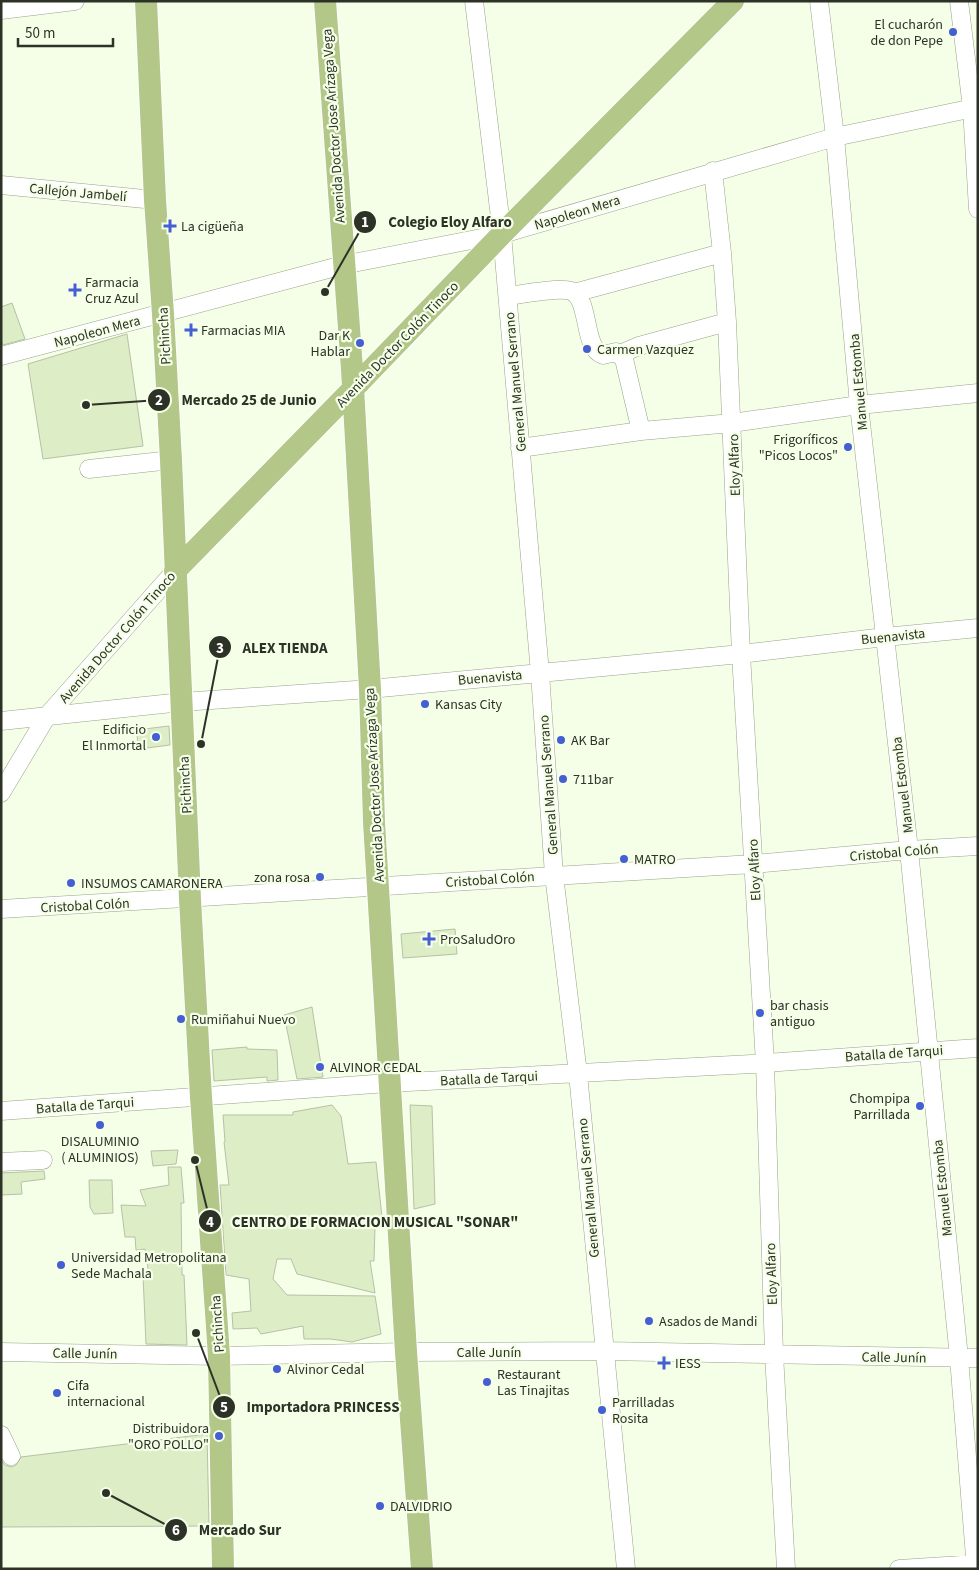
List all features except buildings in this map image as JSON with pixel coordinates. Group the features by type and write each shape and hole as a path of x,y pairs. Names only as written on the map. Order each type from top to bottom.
{"main road":[{"name":"Pichincha","path":"146,1 155,200 164,314 190,899 201,1097 219,1356 223,1569"},
{"name":"Avenida Doctor Jose Arízaga Vega","path":"325,1 352,390 370,689 374,822 406,1352 422,1569"},
{"name":"Avenida Doctor Colón Tinoco","path":"175,571 502,234 734,1"}],"street":[{"path":"1,10 75,1"},
{"name":"General Manuel Serrano","path":"474,1 502,234 540,673 554,876 578,1074 626,1569"},
{"name":"Manuel Estomba","path":"819,1 835,136 859,405 909,850 959,1358 977,1566"},
{"path":"959,1 975,108 978,209"},
{"name":"Napoleon Mera","path":"1,356 343,265 502,234 835,136 975,108"},
{"name":"Eloy Alfaro","path":"713,171 727,322 741,654 765,1063 774,1354 786,1569"},
{"name":"Callejón Jambelí","path":"1,185 155,200"},
{"path":"508,296 564,290 574,293 722,253"},
{"path":"574,293 580,301 594,349 603,355 613,352 620,354 624,359 641,431"},
{"path":"620,354 639,346 727,322"},
{"path":"520,448 641,431 732,423 859,405 978,393"},
{"path":"89,468 171,460"},
{"name":"Avenida Doctor Colón Tinoco","path":"1,793 47,716 175,571"},
{"name":"Buenavista","path":"1,721 182,702 370,689 741,654 978,628"},
{"name":"Cristobal Colón","path":"1,909 753,864 909,850 978,846"},
{"name":"Batalla de Tarqui","path":"1,1111 391,1083 765,1063 978,1048"},
{"path":"1,1162 43,1160"},
{"name":"Calle Junín","path":"1,1352 219,1356 406,1352 604,1351 978,1358"},
{"path":"1,1435 11,1456"},
{"path":"899,1569 977,1566"}],"place":[{"name":"El cucharón de don Pepe","path":"953,32"},
{"name":"La cigüeña","path":"170,226"},
{"name":"Farmacia Cruz Azul","path":"75,290"},
{"name":"Colegio Eloy Alfaro","path":"325,292"},
{"name":"Farmacias MIA","path":"191,330"},
{"name":"Dar K Hablar","path":"360,343"},
{"name":"Carmen Vazquez","path":"587,349"},
{"name":"Mercado 25 de Junio","path":"86,405"},
{"name":"Frigoríficos \"Picos Locos\"","path":"848,447"},
{"name":"Kansas City","path":"425,704"},
{"name":"Edificio El Inmortal","path":"156,737"},
{"name":"AK Bar","path":"561,740"},
{"name":"ALEX TIENDA","path":"201,744"},
{"name":"711bar","path":"563,779"},
{"name":"MATRO","path":"624,859"},
{"name":"zona rosa","path":"320,877"},
{"name":"INSUMOS CAMARONERA","path":"71,883"},
{"name":"ProSaludOro","path":"429,939"},
{"name":"bar chasis antiguo","path":"760,1013"},
{"name":"Rumiñahui Nuevo","path":"181,1019"},
{"name":"ALVINOR CEDAL","path":"320,1067"},
{"name":"Chompipa Parrillada","path":"920,1106"},
{"name":"DISALUMINIO ( ALUMINIOS)","path":"100,1125"},
{"name":"CENTRO DE FORMACION MUSICAL \"SONAR\"","path":"195,1160"},
{"name":"Universidad Metropolitana Sede Machala","path":"61,1265"},
{"name":"Asados de Mandi","path":"649,1321"},
{"name":"Importadora PRINCESS","path":"196,1333"},
{"name":"IESS","path":"664,1363"},
{"name":"Alvinor Cedal","path":"277,1369"},
{"name":"Restaurant Las Tinajitas","path":"487,1382"},
{"name":"Cifa internacional","path":"57,1393"},
{"name":"Parrilladas Rosita","path":"602,1410"},
{"name":"Distribuidora \"ORO POLLO\"","path":"219,1436"},
{"name":"Mercado Sur","path":"106,1493"},
{"name":"DALVIDRIO","path":"380,1506"}]}
